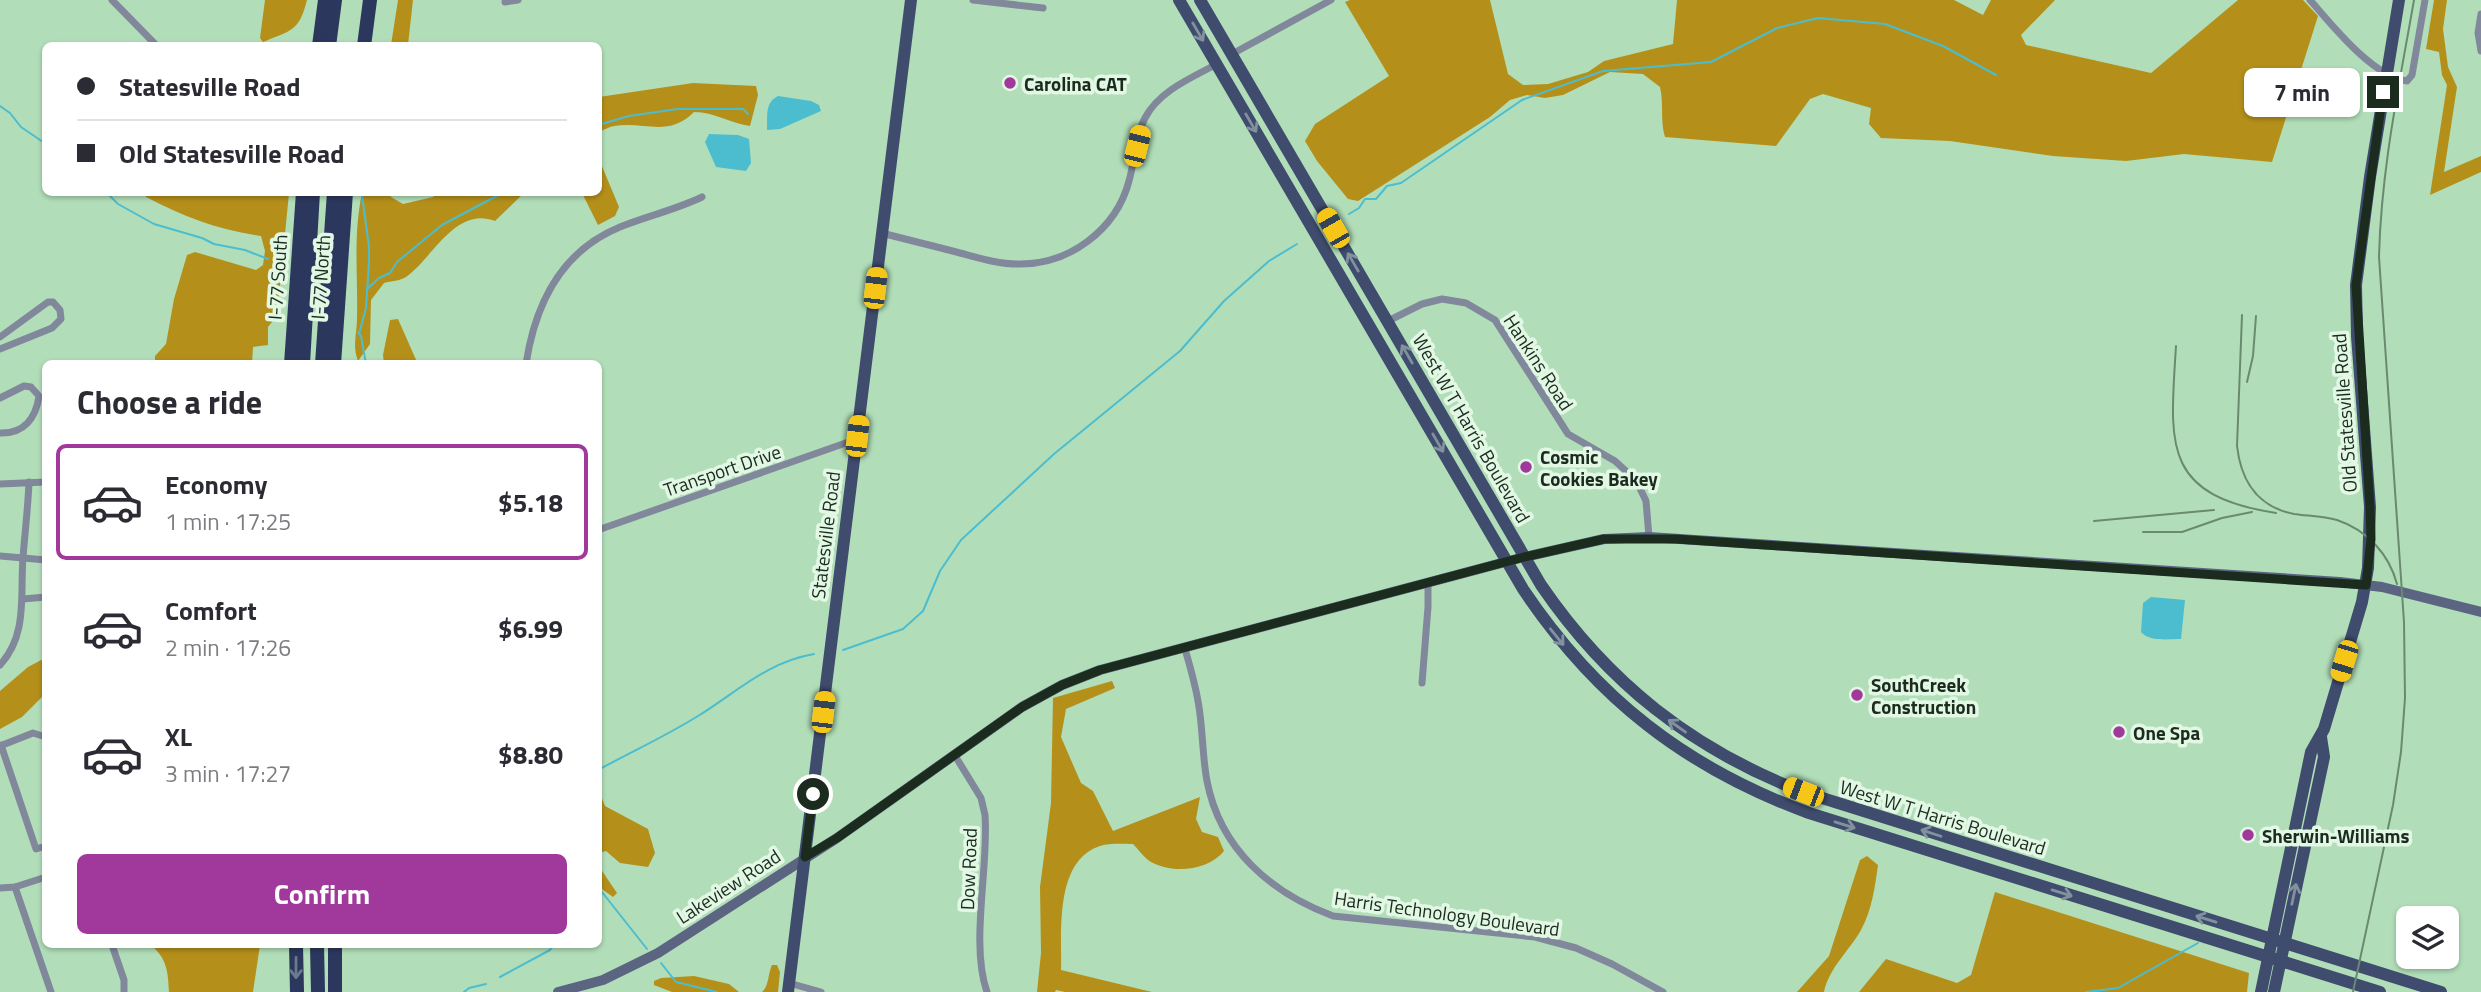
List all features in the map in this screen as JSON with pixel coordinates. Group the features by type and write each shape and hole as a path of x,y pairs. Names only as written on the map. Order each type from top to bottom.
{"highway":[{"path":"319,0 319,42"},
{"path":"320,42 326,0"},
{"path":"330,42 335,0"},
{"path":"355,42 368,1"},
{"path":"364,42 368,1"},
{"name":"I-77 South","path":"291,360 303,196"},
{"path":"303,360 313,196"},
{"path":"322,360 334,196"},
{"name":"I-77 North","path":"334,360 346,196"},
{"path":"296,948 297,992"},
{"path":"310,948 310,992"},
{"path":"317,948 317,992"},
{"path":"335,948 335,992"}],"main road":[{"name":"Statesville Road","path":"789,988 911,0"},
{"name":"West W T Harris Boulevard","path":"1179,0 1506,562 1567,649 1606,691 1646,726 1697,761 1748,789 1835,822 2380,992"},
{"name":"West W T Harris Boulevard","path":"1200,0 1546,592 1579,636 1622,681 1668,720 1689,735 1762,776 1803,792 2441,992"},
{"name":"Old Statesville Road","path":"2261,992 2278,941 2311,752 2318,740 2366,585 2371,539 2370,507 2356,285 2370,177 2399,0"},
{"name":"Lakeview Road","path":"558,992 603,980 642,961 837,838 1022,707 1062,685 1100,670 1524,557 1604,539 1649,537 1980,557 2366,585 2481,612"},
{"path":"1646,726 1741,776 1754,779 1762,776"},
{"name":"Old Statesville Road","path":"2278,941 2300,865 2324,757 2318,740"},
{"path":"2300,865 2304,818 2317,766 2318,740"},
{"path":"1748,789 1766,788 1830,807 1876,816"},
{"name":"Old Statesville Road","path":"2274,959 2274,992"}],"street":[{"path":"112,0 153,42"},
{"path":"505,2 518,0"},
{"path":"973,0 1043,8"},
{"path":"1232,54 1331,0"},
{"path":"2310,0 2347,40 2387,73 2396,79 2407,81 2411,78 2425,0"},
{"path":"2481,14 2478,33 2481,51"},
{"path":"882,233 993,261 1016,264 1047,261 1078,248 1103,230 1120,205 1129,181 1141,129 1153,107 1176,86 1217,64"},
{"path":"527,360 543,300 556,276 573,257 591,242 617,228 673,210 702,197"},
{"name":"Hankins Road","path":"1388,321 1422,304 1442,299 1466,303 1495,320 1568,434 1615,461 1636,480 1646,501 1649,537"},
{"path":"0,337 48,302 53,302 60,310 61,319 52,328 0,349"},
{"path":"0,398 24,386 31,387 39,396 37,410 30,422 13,432 0,433"},
{"name":"Transport Drive","path":"602,529 857,439"},
{"path":"0,665 14,646 23,599 29,482"},
{"path":"0,484 42,482"},
{"path":"0,556 42,560"},
{"path":"1422,683 1429,607 1428,584"},
{"path":"23,599 42,597"},
{"name":"Harris Technology Boulevard","path":"1185,649 1198,702 1206,780 1211,798 1220,822 1234,845 1269,883 1308,906 1333,915 1535,937 1576,948 1663,992"},
{"path":"42,736 33,733 0,745 36,849 42,847"},
{"name":"Dow Road","path":"954,754 981,798 985,815 981,944 982,975 987,992"},
{"path":"0,888 15,887 42,878"},
{"path":"15,887 51,992"},
{"path":"113,948 124,980 124,992"},
{"path":"789,988 821,992"}],"shaded area":[{"path":"265,0 307,0 297,24 281,35 263,42 260,38"},
{"path":"398,0 413,0 408,42 391,42"},
{"path":"1490,0 1508,74 1523,85 1548,84 1588,72 1604,61 1673,44 1677,0 1954,0 1983,15 1991,0 2055,0 2021,35 2026,45 2151,73 2238,0 2303,0 2318,16 2272,162 2184,154 2126,161 2053,156 1950,141 1881,138 1869,124 1871,108 1823,94 1810,99 1776,146 1665,137 1660,87 1643,74 1610,72 1563,95 1545,98 1527,95 1510,100 1490,117 1358,201 1348,199 1317,161 1305,141 1315,124 1389,76 1345,2"},
{"path":"2434,0 2447,0 2443,29 2448,67 2457,87 2444,172 2481,156 2481,172 2430,195 2447,85 2442,75 2439,52 2426,49"},
{"path":"693,83 756,86 758,95 750,126 694,112 684,120 665,127 625,125 612,126 602,131 602,97"},
{"path":"602,166 619,207 615,216 598,225 584,196 602,196"},
{"path":"289,196 277,316 268,327 268,345 253,347 252,360 155,360 155,356 166,344 174,299 187,255 195,252 256,270 263,265 265,251 261,236 202,222 146,197"},
{"path":"361,196 391,196 403,204 434,196 521,196 495,221 481,218 456,227 406,277 384,283 371,300 370,344 358,360 355,345"},
{"path":"398,319 416,360 384,360 390,320"},
{"path":"42,660 42,697 22,717 0,729 0,691 28,667"},
{"path":"1112,681 1115,688 1066,709 1061,737 1081,783 1093,791 1113,831 1200,797 1196,819 1202,832 1218,837 1224,851 1208,863 1188,869 1157,865 1148,860 1133,844 1104,845 1085,854 1075,866 1064,899 1061,970 1152,992 1037,992 1041,953 1040,887 1051,803 1053,698"},
{"path":"602,798 605,806 648,829 655,853 648,867 620,863 606,851 602,852"},
{"path":"1867,856 1878,865 1870,906 1861,930 1835,967 1824,992 1797,992 1829,956 1860,860"},
{"path":"602,871 617,893 613,897 602,889"},
{"path":"1995,892 2249,973 2247,992 1859,992 1886,959 1957,983 1971,975"},
{"path":"154,948 260,948 253,992 169,992 166,966"},
{"path":"772,965 777,965 780,972 778,992 762,992 766,986"},
{"path":"694,976 729,984 739,992 672,992 654,985 654,981 661,978"}],"water":[{"path":"778,96 811,101 819,105 821,111 780,129 767,130 769,106"},
{"path":"709,134 738,135 749,139 751,163 746,171 716,167 705,142"},
{"path":"2151,597 2185,600 2181,639 2154,639 2141,632 2143,603"}],"waterway":[{"path":"1349,214 1359,208 1365,199 1376,199 1387,186 1401,183 1522,100 1603,71 1711,62 1777,28 1818,18 1885,24 1943,46 1996,75"},
{"path":"0,106 10,113 21,127 42,141"},
{"path":"602,124 629,116 677,109 743,109 748,114"},
{"path":"110,196 118,204 154,224 268,259"},
{"path":"359,334 366,308 369,262 362,196"},
{"path":"367,289 379,278 390,273 397,262 442,225 496,196"},
{"path":"843,650 903,629 923,611 940,571 961,540 1054,454 1180,351 1224,301 1269,261 1297,244"},
{"path":"358,332 365,360"},
{"path":"602,768 686,723 767,671 814,654"},
{"path":"602,892 647,949"},
{"path":"2086,992 2118,988 2198,943"},
{"path":"500,977 552,948"},
{"path":"661,963 676,982 717,992"},
{"path":"464,992 486,984"}],"railway":[{"path":"2353,992 2393,805 2405,698 2404,622 2379,257 2387,160 2414,0"},
{"path":"2242,315 2237,446 2247,481 2261,499 2281,511 2337,520 2358,530 2382,553 2397,584"},
{"path":"2247,382 2253,356 2256,316"},
{"path":"2176,346 2173,411 2175,437 2181,460 2192,478 2211,493 2238,505 2276,513"},
{"path":"2094,521 2214,510"},
{"path":"2143,532 2182,532 2222,518 2252,512"}],"place":[{"name":"Carolina CAT","path":"1010,83"},
{"name":"Cosmic Cookies Bakey","path":"1526,467"},
{"name":"SouthCreek Construction","path":"1857,695"},
{"name":"One Spa","path":"2119,732"},
{"name":"Sherwin-Williams","path":"2248,835"}],"route":[{"path":"813,794 805,857 837,838 1022,707 1062,685 1100,670 1524,557 1604,539 1649,537 1966,556 2366,585 2371,539 2370,507 2357,337 2356,285 2383,92"}]}
